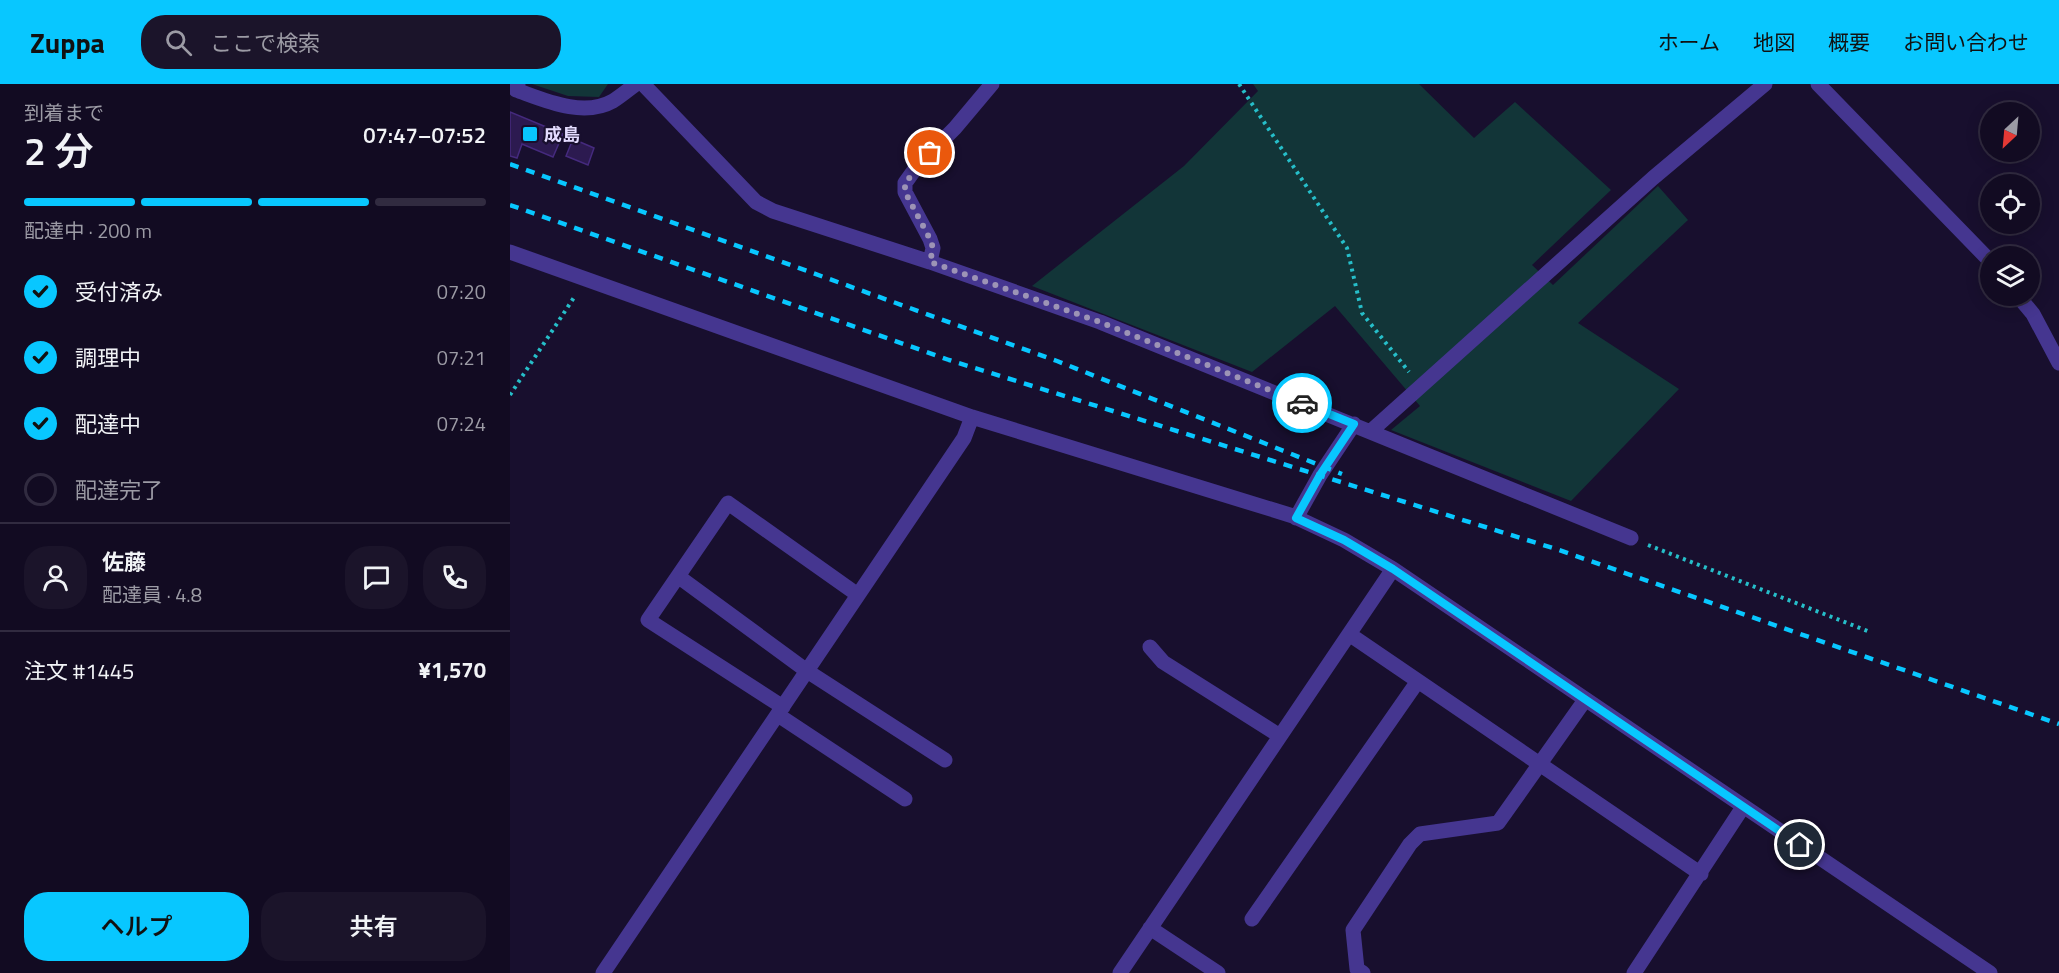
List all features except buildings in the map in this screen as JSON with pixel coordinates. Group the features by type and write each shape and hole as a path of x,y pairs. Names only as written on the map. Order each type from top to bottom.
{"street":[{"path":"518,84 516,90 557,105 581,107 611,102 636,84"},
{"path":"643,84 756,202 773,211 930,262 1100,322 1631,538"},
{"path":"930,262 933,248 905,192 905,183 918,165 955,128 992,84"},
{"path":"1371,431 1653,178 1765,84"},
{"path":"1818,84 1980,251"},
{"path":"510,252 972,417 1296,518 1344,540 1393,569 1990,973"},
{"path":"2026,306 2033,314 2059,363"},
{"path":"603,973 964,438 972,417"},
{"path":"1296,518 1320,475 1354,424"},
{"path":"858,595 728,503 648,620 905,799"},
{"path":"1120,973 1393,569"},
{"path":"679,577 807,671 945,760"},
{"path":"1349,634 1701,874"},
{"path":"1150,647 1163,662 1280,736"},
{"path":"1252,919 1418,681"},
{"path":"1363,973 1357,969 1353,930 1410,844 1420,834 1498,823 1584,700"},
{"path":"1634,973 1743,807"},
{"path":"1150,928 1218,973"}],"path":[{"path":"1239,84 1347,248 1362,313 1421,386"},
{"path":"510,395 579,290 582,279"},
{"path":"1631,538 1870,632"}],"green space":[{"path":"532,84 608,84 599,97 568,96"},
{"path":"1253,84 1419,84 1474,138 1515,102 1611,190 1532,265 1553,285 1658,186 1688,220 1578,323 1679,389 1571,501 1391,430 1420,406 1335,306 1252,372 1032,286 1184,166 1258,91"}],"railway":[{"path":"510,164 1057,361 1342,474"},
{"path":"510,205 949,360 1556,549 2059,724"}],"way so far":[{"path":"930,153 909,175 905,183 905,192 933,248 930,262 1100,322 1302,403"}],"place":[{"name":"成島","path":"530,134"}],"route":[{"path":"1302,403 1354,424 1320,475 1296,518 1344,540 1393,569 1800,845"}]}
